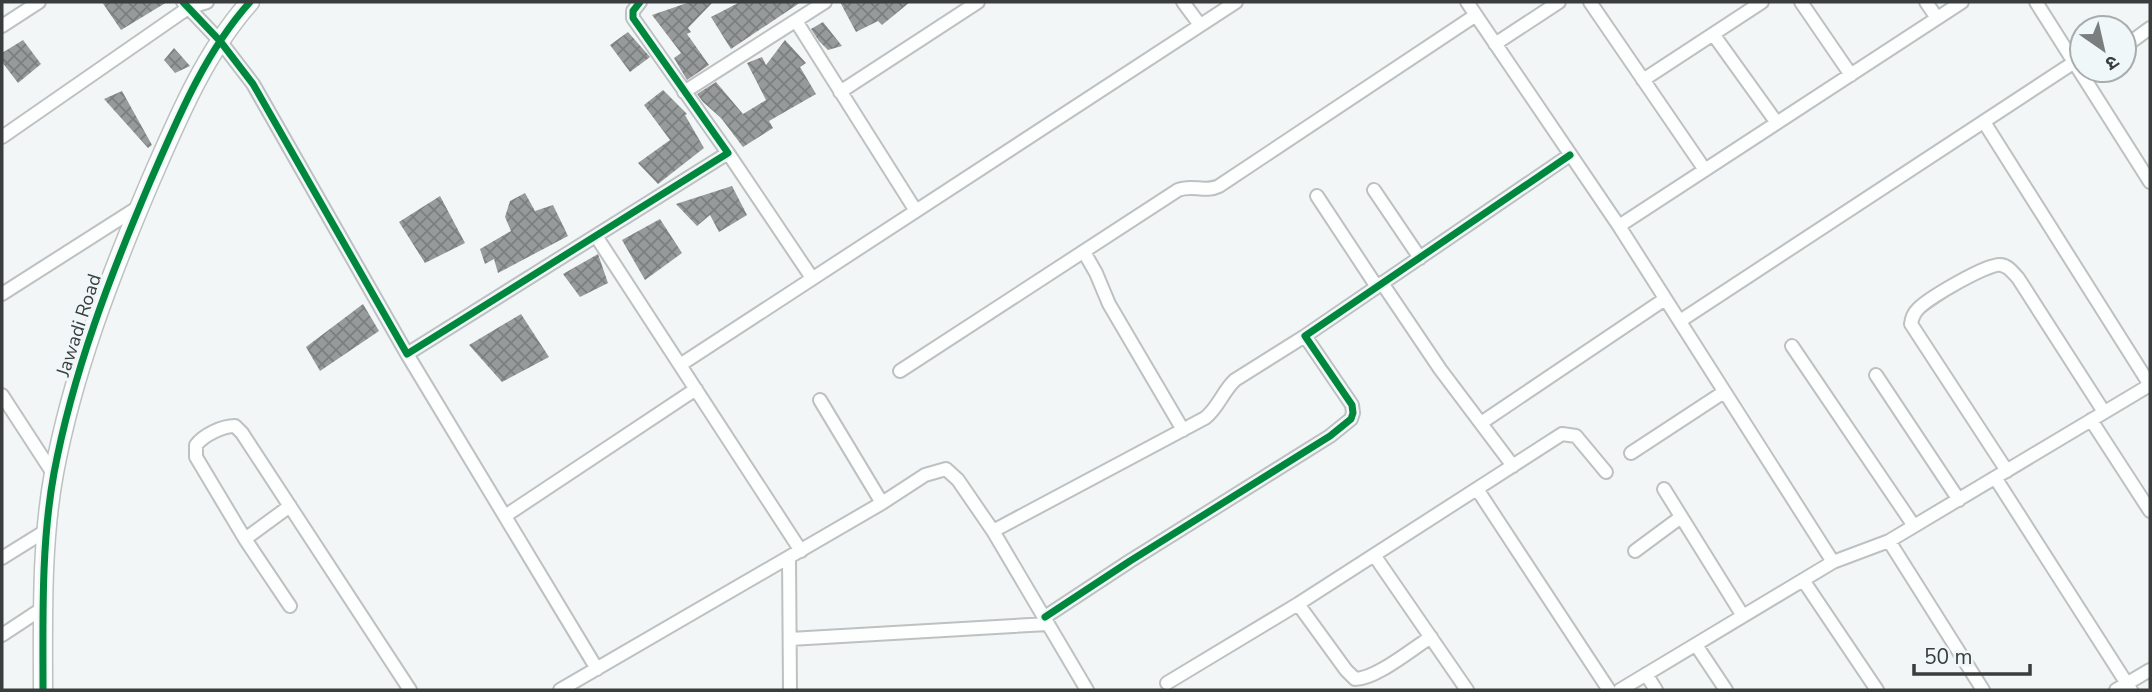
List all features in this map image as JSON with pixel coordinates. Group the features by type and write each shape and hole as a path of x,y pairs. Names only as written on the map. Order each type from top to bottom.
{"street":[{"path":"2,26 39,2"},
{"path":"2,137 185,5 207,2"},
{"name":"Jawadi Road","path":"43,690 47,530 54,475 86,348 111,275 176,122 220,41 250,2"},
{"path":"640,2 633,11 634,18 812,278"},
{"path":"684,92 825,2"},
{"path":"839,92 978,2"},
{"path":"1183,2 1200,25"},
{"path":"680,365 1236,2"},
{"path":"1467,2 1619,226 1833,562"},
{"path":"1495,44 1559,2"},
{"path":"1590,2 1705,170"},
{"path":"1643,80 1762,2"},
{"path":"1801,2 1851,75"},
{"path":"1926,2 1937,18"},
{"path":"1619,226 1962,2"},
{"path":"2036,2 2068,55"},
{"path":"185,5 220,41 253,84 407,354 597,669"},
{"path":"900,371 1178,190 1190,186 1208,190 1219,186 1476,15"},
{"path":"796,21 916,211"},
{"path":"1713,34 1777,123"},
{"path":"1680,321 2068,66"},
{"path":"2092,84 2150,182"},
{"path":"1984,122 2148,387 2150,401"},
{"path":"407,354 728,153"},
{"path":"993,531 1209,415 1227,387 1235,380 1305,336 1570,155"},
{"path":"1374,190 1420,258"},
{"path":"1317,196 1513,466"},
{"path":"2,294 140,206"},
{"path":"596,236 696,389 795,554 790,690"},
{"path":"1084,252 1109,304 1183,430"},
{"path":"2007,471 1911,324 1911,319 1920,307 1983,268 1999,264 2009,268 2018,278 2104,412"},
{"path":"1481,423 1665,299"},
{"path":"790,639 1047,620 1130,561 1330,436 1351,419 1352,405 1305,336"},
{"path":"1792,346 1914,526"},
{"path":"1876,375 1959,500"},
{"path":"1620,690 1833,562 1889,541 2148,387"},
{"path":"505,516 696,389"},
{"path":"1631,453 1724,392"},
{"path":"2,395 54,475"},
{"path":"820,400 882,503"},
{"path":"2091,420 2150,511"},
{"path":"290,606 245,539 196,457 196,445 200,440 225,427 235,426 242,433 410,690"},
{"path":"1167,683 1298,604 1562,434 1570,434 1585,445 1606,472"},
{"path":"560,690 882,503 925,475 946,469 958,480 993,531 1087,690"},
{"path":"1996,479 2125,688 2150,670"},
{"path":"1664,488 1744,616"},
{"path":"1477,489 1609,690"},
{"path":"245,539 290,506"},
{"path":"1635,551 1681,517"},
{"path":"2,558 47,530"},
{"path":"1889,541 1983,690"},
{"path":"1374,555 1467,690"},
{"path":"1803,580 1877,690"},
{"path":"1298,604 1354,679 1363,679 1373,674 1431,637"},
{"path":"2,635 43,608"},
{"path":"1696,645 1726,690"},
{"path":"1646,674 1656,690"}],"building":[{"path":"102,2 167,2 121,30"},
{"path":"690,2 713,2 688,28 691,32 687,34 709,65 687,80 674,58 681,53 652,15"},
{"path":"740,2 801,2 731,49 711,17"},
{"path":"840,2 910,2 882,25 878,21 856,32"},
{"path":"823,22 842,46 828,50 819,41 811,29"},
{"path":"628,32 650,57 630,72 610,45"},
{"path":"23,40 41,64 18,83 2,62 2,53"},
{"path":"785,40 806,63 800,67 816,94 769,121 773,128 743,147 721,118 697,94 716,82 743,114 766,100 747,63 762,57 766,65"},
{"path":"174,48 190,66 175,73 164,60"},
{"path":"663,90 687,114 685,115 704,148 658,184 638,163 670,140 644,105"},
{"path":"122,91 152,145 148,148 104,99"},
{"path":"732,186 747,215 719,232 710,215 697,226 676,204"},
{"path":"525,193 535,211 553,205 568,236 498,273 494,259 485,264 480,249 511,231 505,217 510,201"},
{"path":"440,196 465,243 425,263 399,222"},
{"path":"660,219 682,253 645,280 622,240"},
{"path":"598,254 608,283 580,297 563,274"},
{"path":"363,304 379,331 320,371 306,347"},
{"path":"521,314 549,357 502,382 469,345"}],"cycle path":[{"path":"183,2 220,41 253,84 407,354 728,153 633,18 633,11 640,2"},
{"path":"43,690 44,581 50,500 62,435 82,361 121,253 182,111 219,43 250,2"},
{"path":"1045,617 1330,436 1351,419 1352,405 1305,336 1570,155"}]}
